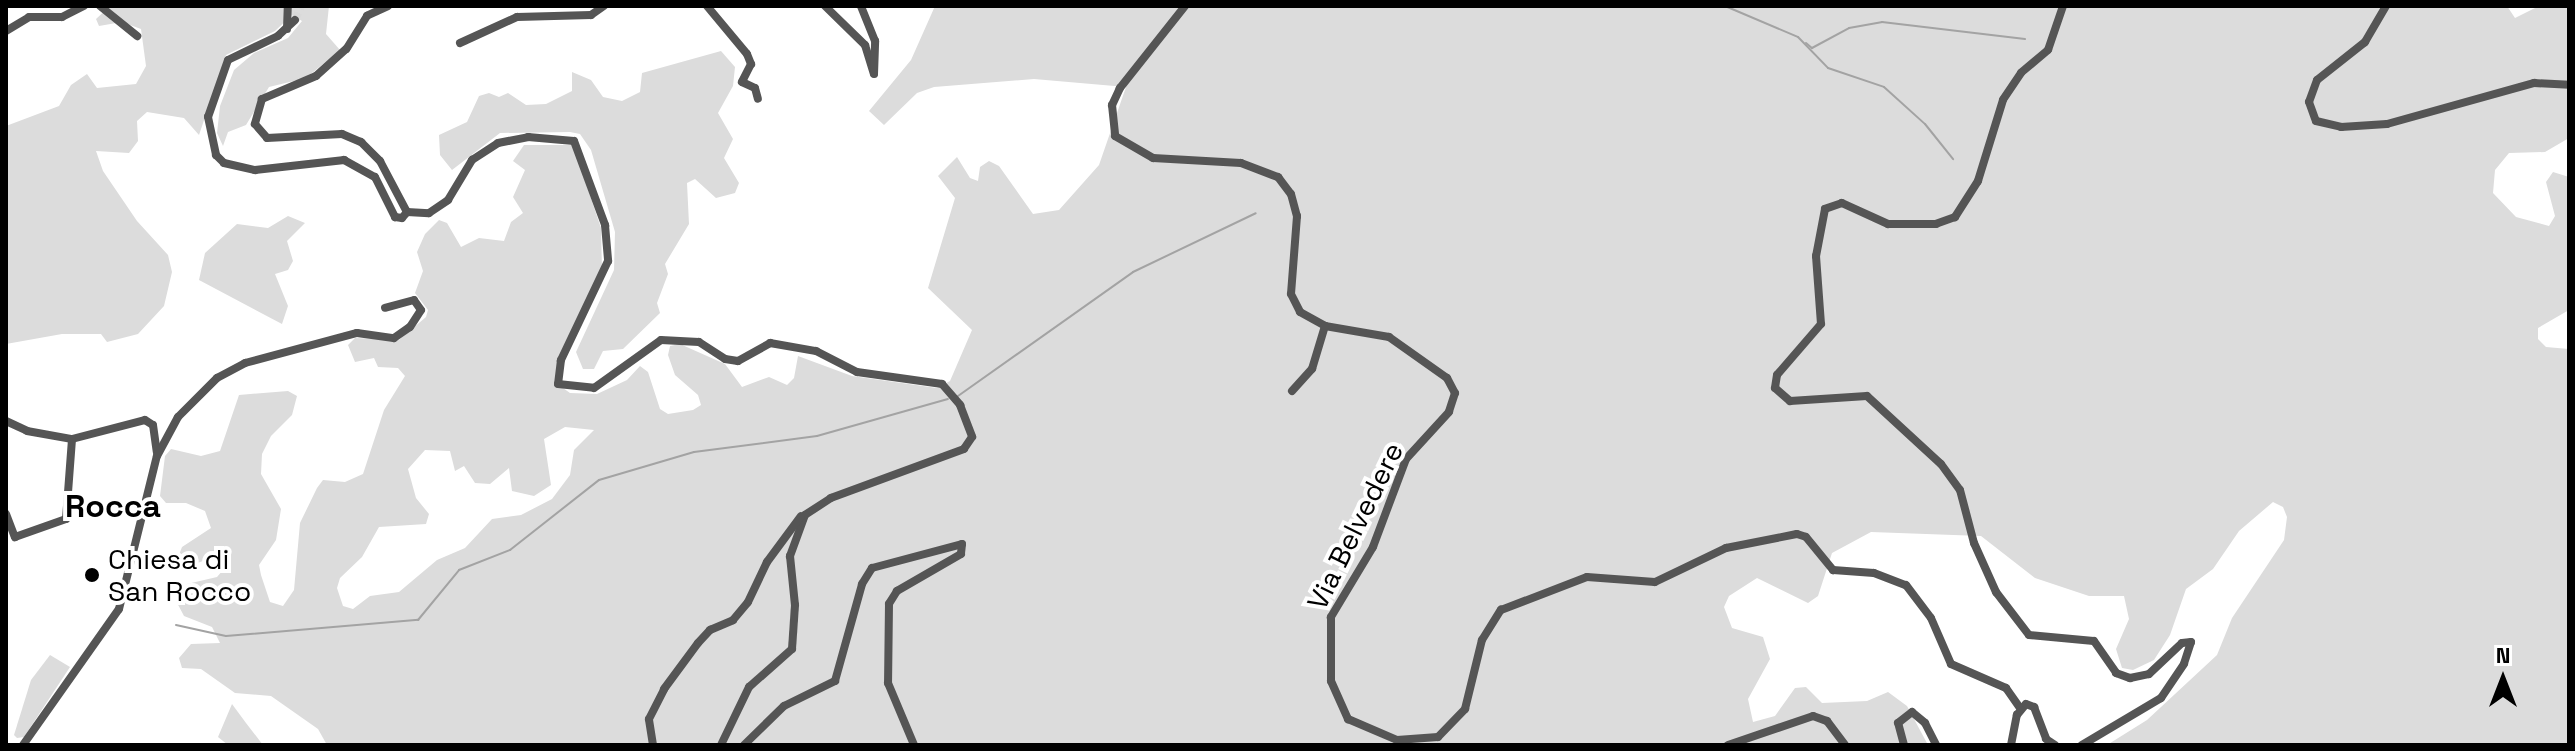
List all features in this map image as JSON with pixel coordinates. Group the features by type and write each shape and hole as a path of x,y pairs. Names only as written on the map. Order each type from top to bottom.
{"street":[{"path":"46,15 51,6"},
{"path":"6,31 29,17 62,17 84,6"},
{"path":"100,6 137,36"},
{"path":"286,31 288,6"},
{"path":"388,6 367,16 346,49 316,76 262,99 255,124 267,138 342,134 361,142 380,161 407,212"},
{"path":"460,43 517,17 578,9 591,15 604,6"},
{"path":"707,6 747,54 751,64 742,82 755,88 758,99"},
{"path":"825,6 865,45 874,74 875,41 861,6"},
{"name":"Via Belvedere","path":"1185,6 1120,88 1112,105 1115,136 1153,158 1241,163 1278,177 1291,194 1297,216 1291,294 1300,312 1325,326 1389,337 1447,378 1455,393 1449,412 1406,459 1373,547 1331,617 1335,697 1359,727 1397,740 1423,741 1448,731 1465,709 1492,619 1534,593 1599,575 1638,584 1655,582 1726,548 1797,534 1806,537 1833,570 1861,570 1906,585 1931,618 1951,664 2006,688 2020,708"},
{"path":"2063,6 2048,50 2021,73 2003,100 1978,181 1955,217 1936,224 1888,224 1842,203 1825,209 1816,256 1821,324 1777,375 1775,388 1790,401 1867,396 1941,464 1960,490 1974,543 1996,592 2029,635 2094,641 2116,673 2130,678 2149,674 2182,643 2191,642 2184,664 2161,698 2082,745"},
{"path":"2386,6 2365,42 2317,80 2309,102 2316,121 2341,127 2387,124 2534,83 2569,85"},
{"path":"295,20 286,31 228,60 208,117 216,155 224,163 255,170 344,160 375,177 395,217 402,218 407,212"},
{"path":"407,212 429,213 448,200 472,160 498,143 528,137 574,141 605,225 608,261 561,360 558,384 594,388 612,380 647,347 679,339 699,342 725,359 738,361 770,343 816,351 857,372 942,384 960,405 972,437 964,449 811,509 796,519 767,562 748,602 733,620 710,630 664,689 649,719 653,745"},
{"path":"23,745 119,609 157,456 178,417 217,378 272,352 304,349 357,333 394,338 410,327 421,310 414,300 385,308"},
{"path":"1292,391 1312,369 1325,326"},
{"path":"6,421 72,439 145,420 153,425 157,456"},
{"path":"6,514 15,537 66,519 72,439"},
{"path":"721,745 749,687 792,649 795,605 790,556 795,532 811,509"},
{"path":"744,745 784,706 835,681 862,584 872,568 962,544 961,554 897,591 889,604 888,683 914,745"},
{"path":"2011,745 2020,708 2034,707 2046,739 2055,745"},
{"path":"1904,745 1898,723 1912,712 1925,723 1936,745"},
{"path":"1728,745 1813,716 1827,721 1845,745"}],"shaded area":[{"path":"110,6 329,6 326,34 340,50 306,78 269,87 246,125 228,132 223,146 217,133 220,106 234,70 254,53 288,38 302,21 292,15 275,31 226,55 199,135 184,118 147,112 137,121 138,141 129,153 96,151 103,171 137,221 168,255 172,272 164,306 138,334 107,342 101,334 62,334 6,344 6,126 59,106 71,85 87,74 97,88 136,84 146,66 141,29 122,22 99,26 96,19"},
{"path":"935,6 2507,6 2515,18 2539,6 2569,6 2569,138 2545,152 2509,153 2495,170 2493,193 2516,217 2549,226 2555,216 2546,182 2553,172 2569,177 2569,310 2538,328 2538,339 2546,347 2569,349 2569,745 2107,745 2147,720 2217,655 2232,618 2284,540 2287,517 2283,507 2273,502 2239,531 2213,569 2186,589 2170,635 2154,660 2133,670 2122,668 2116,649 2129,619 2124,596 2089,596 2035,578 1981,536 1871,532 1832,553 1818,596 1808,603 1757,578 1729,596 1724,607 1732,628 1763,637 1770,659 1748,699 1753,722 1775,716 1795,688 1806,687 1822,703 1867,701 1888,692 1907,706 1928,745 327,745 318,729 271,696 235,693 201,669 182,668 179,658 191,644 220,643 212,627 184,616 175,599 187,584 217,577 223,570 220,561 211,558 184,568 175,565 182,547 211,528 205,511 186,503 166,503 160,496 165,456 171,449 201,456 220,451 239,395 288,391 297,396 292,415 271,436 262,454 261,474 281,509 276,540 259,565 270,602 283,606 294,590 300,523 317,488 323,480 345,482 363,474 384,410 405,376 398,368 378,367 374,358 355,362 348,345 355,338 399,340 426,317 428,310 415,293 423,271 417,252 425,234 439,220 447,223 461,247 479,238 504,241 511,222 523,213 513,197 525,170 513,161 524,145 573,145 601,228 602,270 558,365 563,388 570,393 597,394 627,380 640,366 648,372 660,409 668,414 693,410 701,405 698,395 675,375 668,355 670,346 680,344 725,364 742,387 769,377 787,385 794,378 798,356 852,376 937,388 950,381 972,330 928,288 955,198 938,176 957,157 970,178 978,181 980,167 989,161 999,166 1033,214 1059,210 1099,165 1126,87 1034,79 934,87 917,93 884,125 869,111 911,60","holes":["565,427 594,430 574,450 570,475 552,499 521,515 492,519 465,548 437,560 399,592 370,596 353,609 343,606 337,588 340,578 362,557 379,527 426,524 429,514 416,498 408,469 425,450 450,451 455,471 464,466 475,483 490,484 509,468 512,491 534,496 551,485 544,439"]},
{"path":"721,51 735,67 733,86 718,113 733,139 724,158 739,183 735,193 716,198 695,179 687,183 689,224 665,264 668,274 657,303 660,313 623,349 603,351 594,369 583,369 576,352 614,270 615,232 591,150 580,134 570,132 500,133 452,170 440,155 439,135 467,122 479,96 489,93 499,97 508,93 526,105 546,104 572,91 572,72 591,80 603,97 622,101 640,92 642,73"},
{"path":"288,216 305,223 287,241 293,261 288,270 275,274 288,306 282,324 199,280 205,253 237,224 268,228"},
{"path":"50,655 70,667 24,737 17,738 14,735 31,680"},
{"path":"232,704 263,745 228,745 218,737"}],"waterway":[{"path":"1725,6 1798,37 1828,68 1884,87 1925,124 1953,159"},
{"path":"1806,43 1812,48 1849,28 1882,22 2025,39"},
{"path":"958,396 1133,272 1256,213"},
{"path":"176,625 226,636 418,620 459,570 510,550 599,480 694,452 817,436 948,399"}],"tunnel":[{"path":"295,20 301,6"}],"place":[{"name":"Chiesa di San Rocco","path":"92,575"}],"district":[{"name":"Rocca","path":"113,506"}]}
